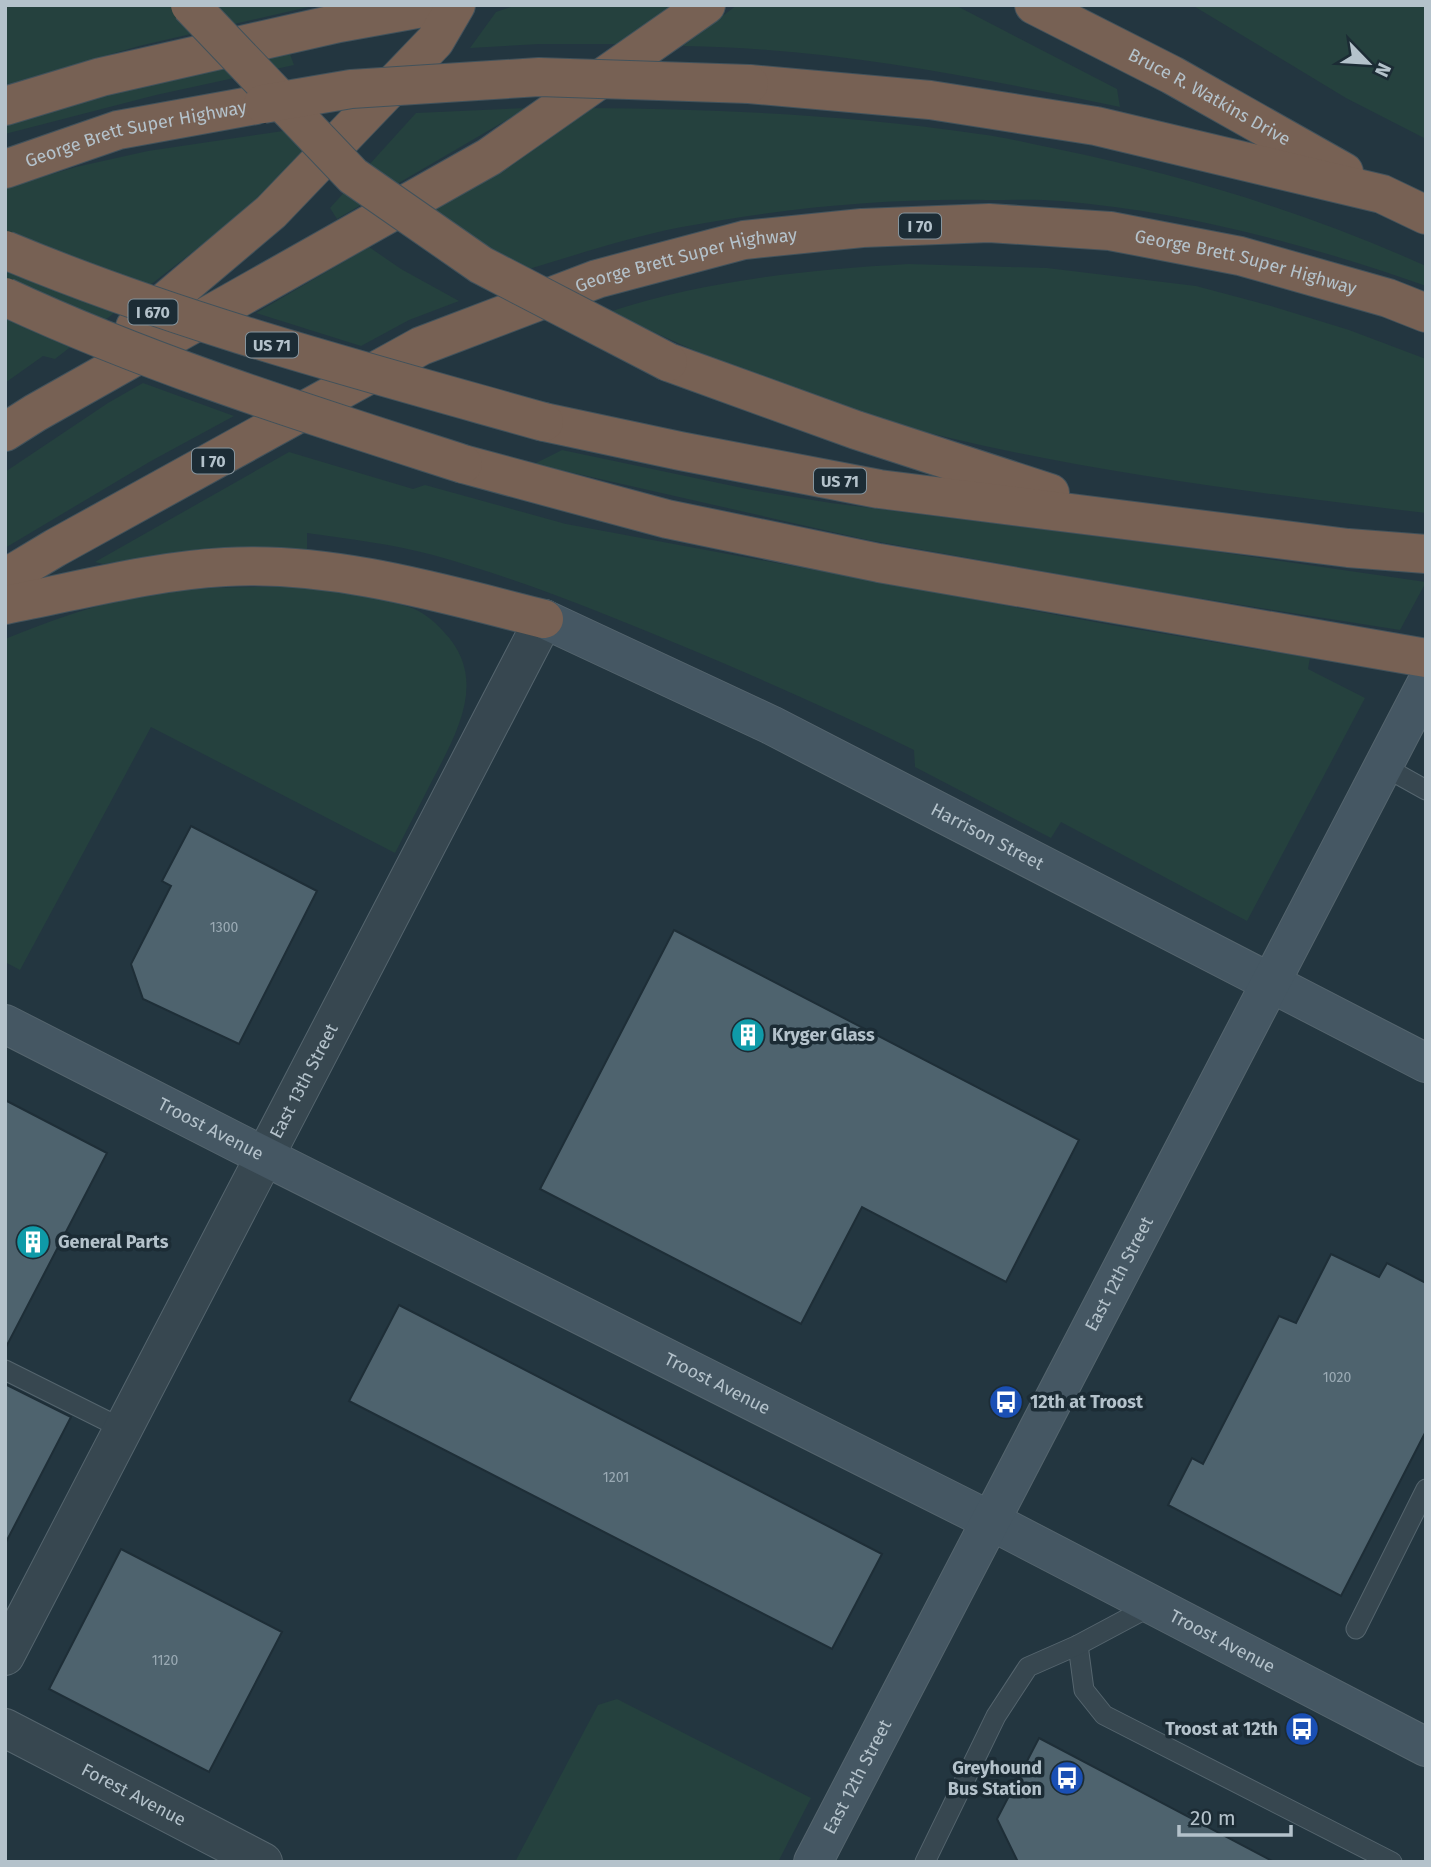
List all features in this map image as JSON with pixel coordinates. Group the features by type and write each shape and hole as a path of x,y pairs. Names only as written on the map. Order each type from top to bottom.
{"highway":[{"path":"190,5 353,176 481,265 668,362 856,430 1139,521"},
{"path":"5,106 101,77 339,23 439,5"},
{"name":"I 670","path":"20,422 271,212 435,41 456,5"},
{"path":"20,422 489,157 706,5"},
{"name":"Bruce R. Watkins Drive","path":"1034,5 1172,75 1382,194"},
{"path":"1094,5 1172,75"},
{"name":"George Brett Super Highway","path":"5,169 118,130 256,105 351,89 538,77 749,84 930,100 1097,126 1382,194 1426,215"},
{"name":"George Brett Super Highway","path":"5,578 421,346 597,279 744,240 862,228 989,223 1110,231 1240,256 1388,298 1426,313"},
{"name":"US 71","path":"5,250 68,276 254,341 544,422 879,489 1348,548 1426,554"},
{"path":"5,297 52,319 237,391 463,464 667,519 866,561 1426,658"},
{"path":"5,605 137,578 225,567 277,568 372,579 544,619"}],"street":[{"name":"Harrison Street","path":"544,619 771,724 1426,1063"},
{"name":"East 13th Street","path":"5,1656 544,619"},
{"name":"East 12th Street","path":"813,1862 1426,684"},
{"name":"Troost Avenue","path":"5,1024 989,1520 1426,1747"},
{"name":"Forest Avenue","path":"5,1728 263,1862"}],"lane":[{"path":"1383,766 1426,790"},
{"path":"5,1370 123,1429"},
{"path":"1356,1629 1426,1489"},
{"path":"925,1862 996,1716 1028,1667 1078,1645 1153,1605"},
{"path":"1078,1645 1084,1690 1104,1715 1392,1862"}],"green space":[{"path":"5,5 317,5 139,46 5,85"},
{"path":"517,5 677,5 622,44 539,44 470,48 496,12"},
{"path":"737,5 955,5 1117,89 1120,107 957,75 848,58 683,46"},
{"path":"1192,5 1426,5 1426,139 1346,98"},
{"path":"290,54 294,65 156,95 5,134 5,123 199,69"},
{"path":"527,108 337,219 330,208 416,113"},
{"path":"588,108 833,118 989,135 1057,149 1198,183 1336,229 1426,266 1426,286 1246,232 1154,213 1061,201 911,201 796,210 663,231 529,269 427,208"},
{"path":"331,124 260,197 221,230 55,359 43,356 5,383 5,188 76,167 148,151"},
{"path":"369,247 401,269 459,301 409,320 361,346 256,313"},
{"path":"908,264 1047,268 1196,286 1349,330 1426,359 1426,513 1145,476 937,435 868,417 802,395 609,312 719,284"},
{"path":"143,383 234,416 151,461 5,548 5,472 108,403"},
{"path":"562,450 752,490 831,503 1205,550 1426,582 1400,630 1154,591 868,540 534,464"},
{"path":"289,452 413,489 425,485 566,524 1111,625 1310,658 1308,669 1365,698 1247,921 1061,822 1051,838 915,767 914,750 833,712 632,625 467,565 402,548 307,533 307,554 188,552 103,564 95,562"},
{"path":"304,587 383,600 419,611 443,631 457,649 464,666 467,685 460,722 395,853 151,727 20,970 5,962 5,639 76,613 149,594 207,588"},
{"path":"617,1699 811,1798 778,1862 515,1862 598,1705"}],"building":[{"path":"191,826 317,891 239,1044 143,999 131,964 171,886 162,881"},
{"name":"Kryger Glass","path":"674,930 1079,1140 1006,1282 862,1207 801,1324 540,1189"},
{"name":"General Parts","path":"5,1100 107,1153 5,1349"},
{"path":"1331,1254 1379,1277 1387,1263 1426,1283 1426,1431 1341,1596 1168,1505 1192,1458 1203,1464 1279,1316 1296,1323"},
{"path":"399,1305 882,1554 832,1649 349,1401"},
{"path":"5,1384 71,1417 5,1544"},
{"path":"121,1549 282,1632 209,1772 49,1689"},
{"name":"Greyhound Bus Station","path":"1039,1738 1274,1862 1018,1862 997,1819"}],"place":[{"name":"Kryger Glass","path":"748,1035"},
{"name":"General Parts","path":"33,1242"},
{"name":"12th at Troost","path":"1006,1402"},
{"name":"Troost at 12th","path":"1302,1729"},
{"name":"Greyhound Bus Station","path":"1067,1778"}]}
